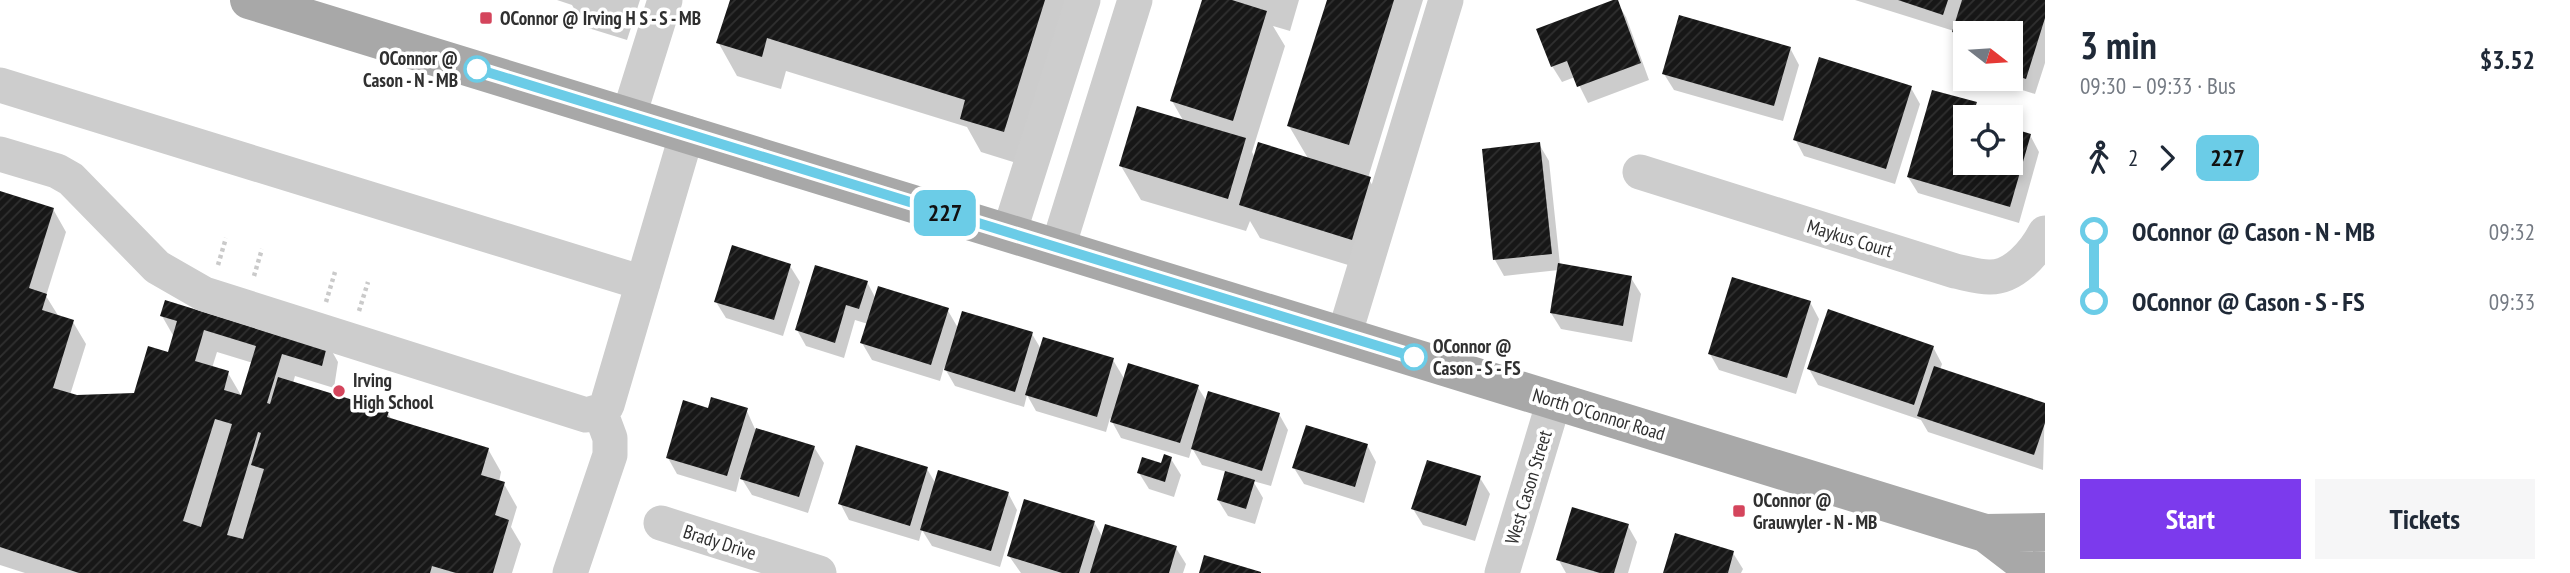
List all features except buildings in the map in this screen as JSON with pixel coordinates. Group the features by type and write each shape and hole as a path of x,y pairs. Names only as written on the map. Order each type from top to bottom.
{"main road":[{"name":"North O'Connor Road","path":"264,2 1985,533 2045,532"},
{"name":"North O'Connor Road","path":"1985,533 2027,565 2045,572"}],"street":[{"path":"629,115 665,0"},
{"path":"1009,233 1083,0"},
{"path":"1058,247 1135,0"},
{"path":"1344,336 1446,0"},
{"path":"0,85 643,283"},
{"path":"0,154 71,179 157,267 204,294 586,415 600,411 607,405 687,133"},
{"name":"Maykus Court","path":"1640,172 1955,271 1992,278 2016,267 2036,251 2045,233"},
{"name":"West Cason Street","path":"1502,573 1554,401"},
{"path":"570,573 610,455 610,439 600,411"},
{"name":"Brady Drive","path":"661,523 819,573"}],"path":[{"path":"215,275 226,238"},
{"path":"250,287 262,249"},
{"path":"323,309 335,271"}],"bus line":[{"name":"227","path":"477,69 1414,357"}],"place":[{"name":"OConnor @ Irving H S - S - MB","path":"486,18"},
{"name":"OConnor @ Cason - N - MB","path":"477,69"},
{"name":"OConnor @ Cason - S - FS","path":"1414,357"},
{"name":"Irving High School","path":"339,391"},
{"name":"OConnor @ Grauwyler - N - MB","path":"1739,511"}]}
